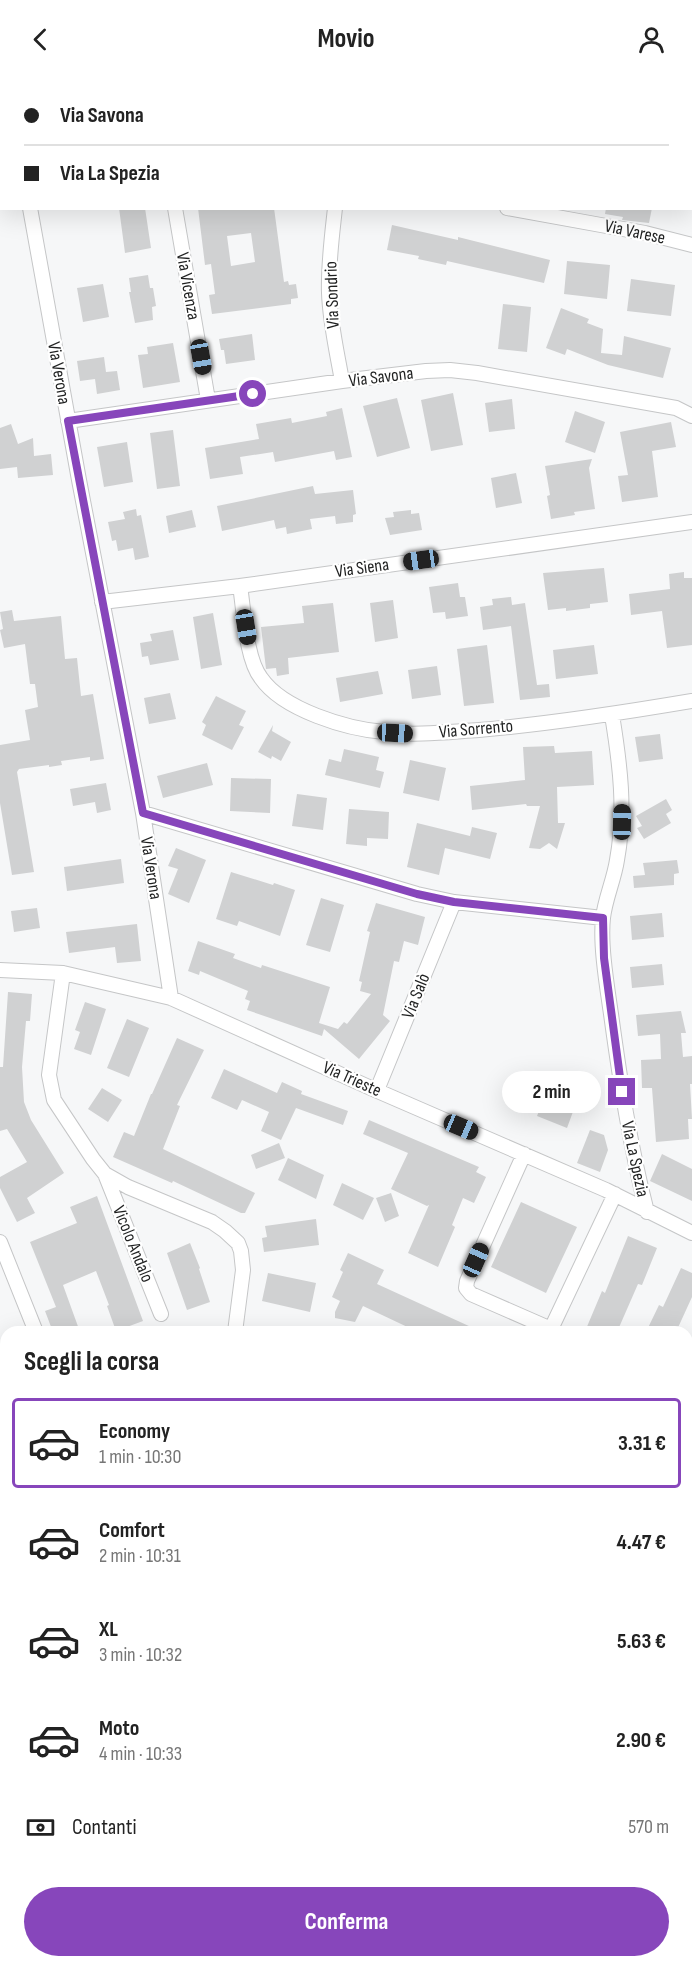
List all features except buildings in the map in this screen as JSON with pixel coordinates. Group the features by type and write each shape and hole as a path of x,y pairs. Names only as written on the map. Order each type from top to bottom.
{"street":[{"name":"Via Verona","path":"30,210 143,813 171,998"},
{"name":"Via Vicenza","path":"175,210 208,400"},
{"name":"Via Sondrio","path":"335,210 329,295 342,381"},
{"name":"Via Varese","path":"526,210 645,233 692,245"},
{"name":"Via Savona","path":"68,421 342,381 432,371 471,372 676,408 692,416"},
{"name":"Via Siena","path":"102,602 240,586 692,522"},
{"name":"Via Sorrento","path":"240,586 251,655 258,674 267,686 282,698 326,718 368,730 407,734 502,728 612,715 692,701"},
{"name":"Via La Spezia","path":"612,715 620,771 621,830 615,873 603,918 604,958 623,1104 647,1212"},
{"path":"143,813 399,889 454,902 603,918"},
{"name":"Via Salò","path":"377,1090 454,902"},
{"name":"Via Trieste","path":"0,970 63,973 171,998 615,1194 692,1233"},
{"path":"63,973 50,1070 51,1090 60,1111 105,1174 128,1187 212,1222 225,1230 238,1243 243,1270 236,1326"},
{"path":"524,1154 466,1281 466,1288 471,1294 543,1326"},
{"name":"Vicolo Andalo","path":"105,1174 161,1314"},
{"path":"556,1326 615,1194"},
{"path":"0,1242 34,1326"}],"route":[{"path":"253,394 68,421 143,813 417,894 454,902 603,918 604,958 622,1092"}]}
